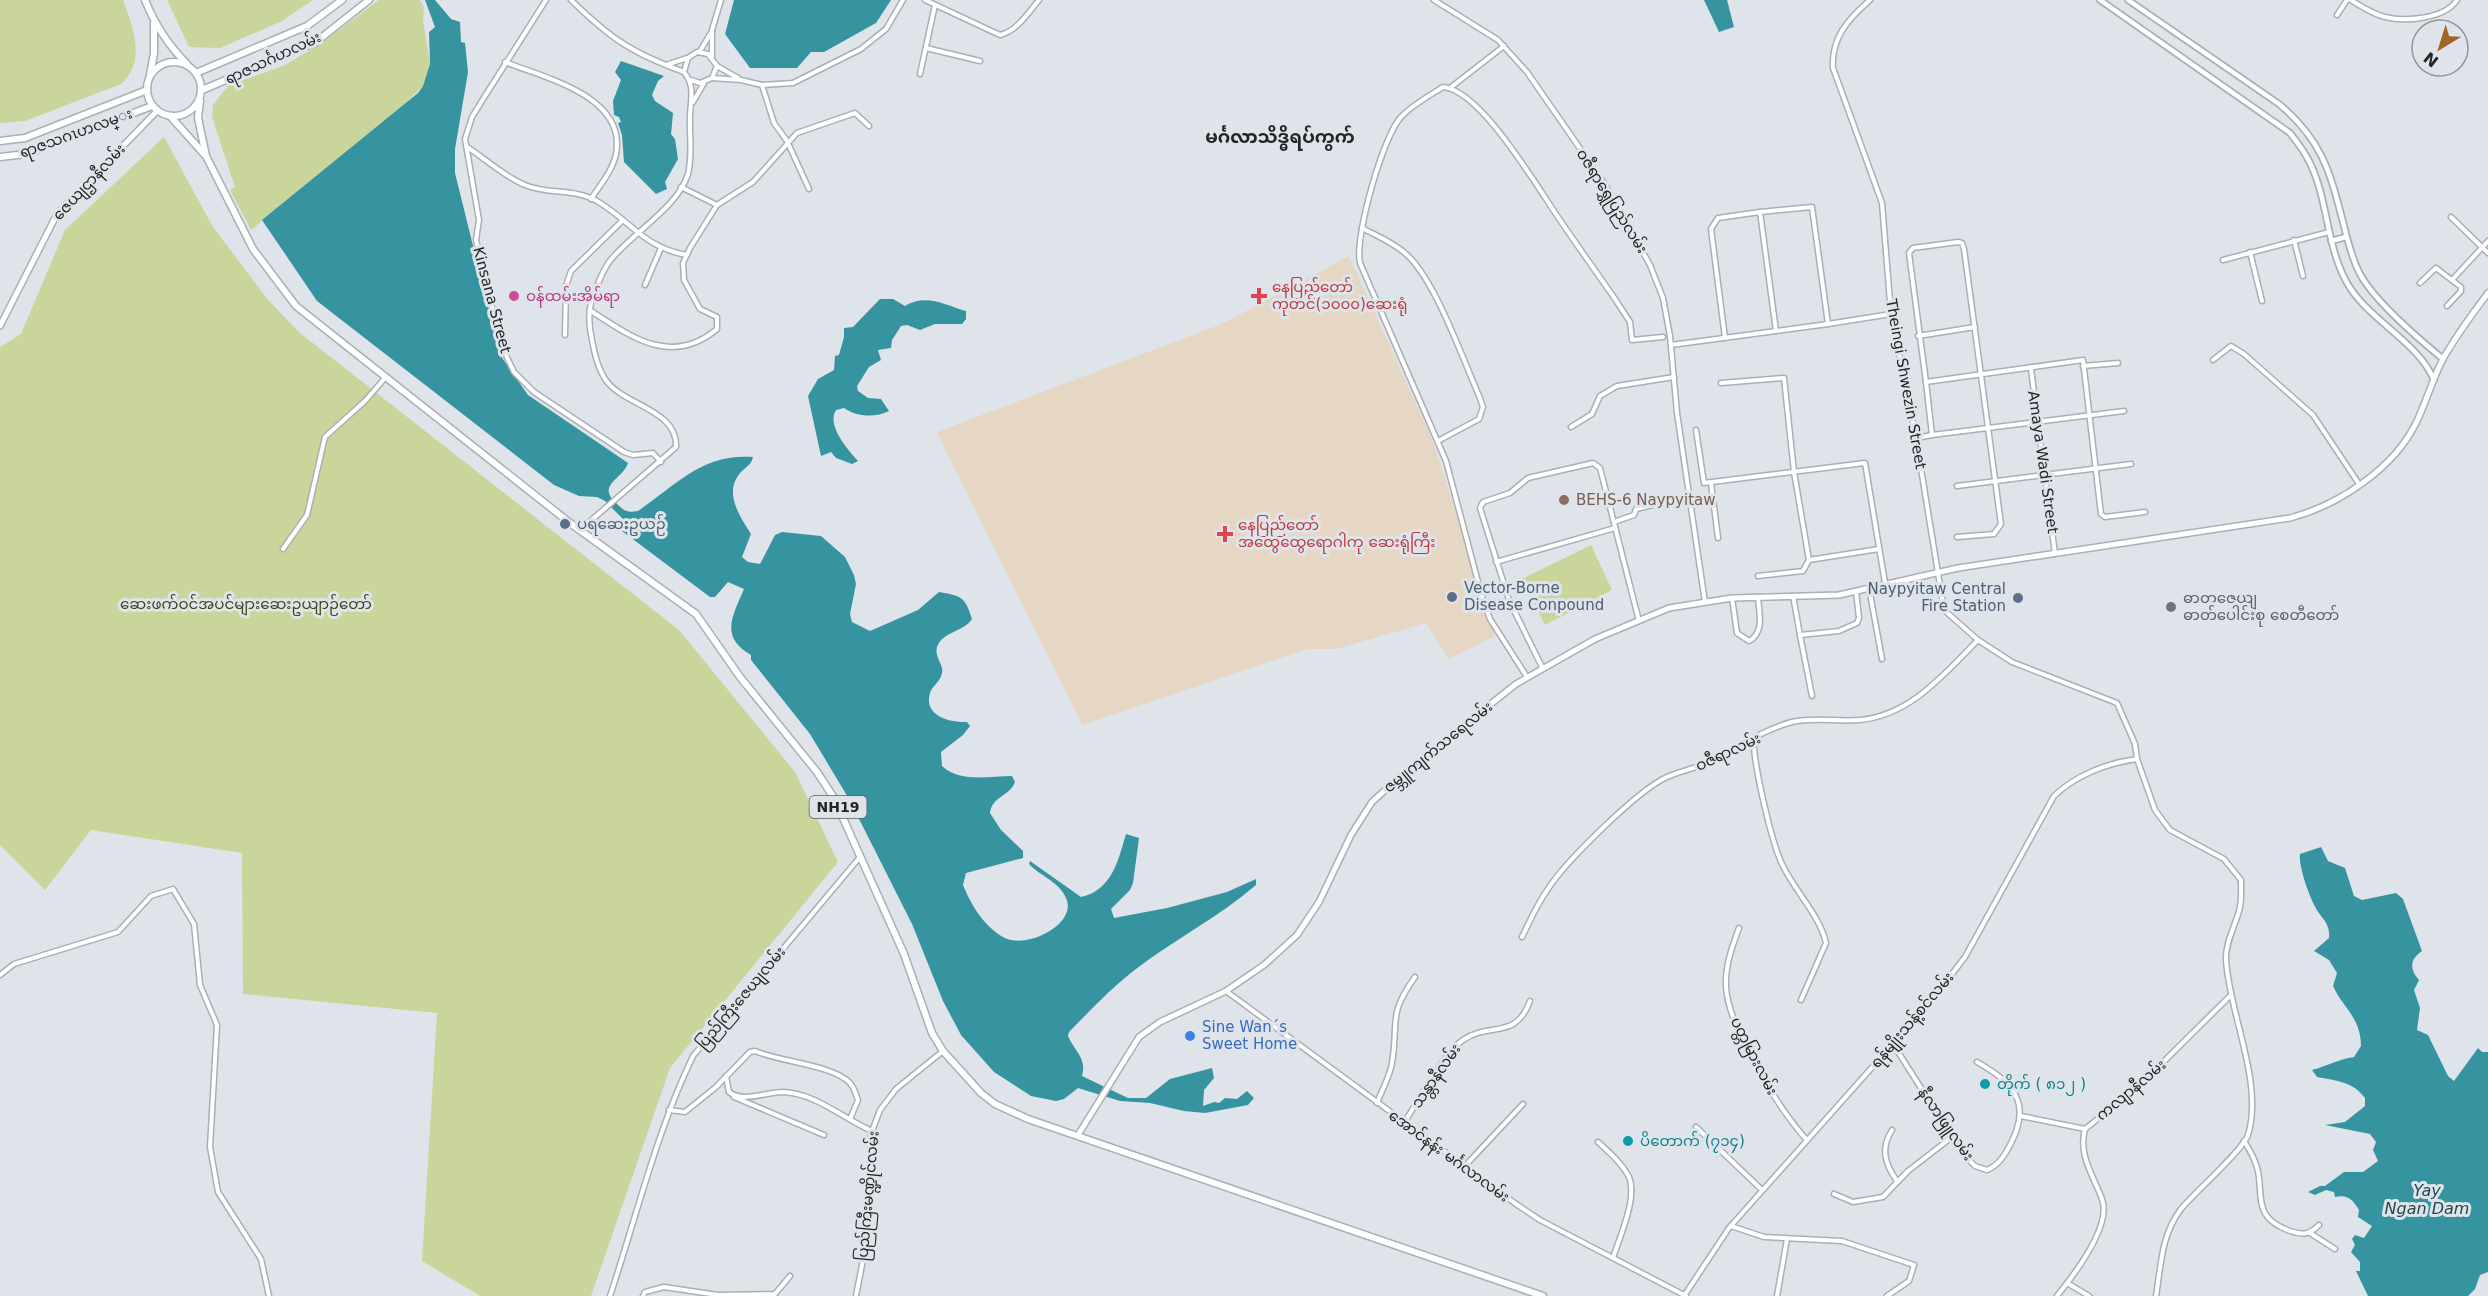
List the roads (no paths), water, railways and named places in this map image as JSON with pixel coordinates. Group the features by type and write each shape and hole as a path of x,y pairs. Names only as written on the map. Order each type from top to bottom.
{"main road":[{"path":"145,0 154,22 169,46 194,71 202,90 198,118 206,156"},
{"name":"ရာဇသင်္ဂဟလမ်း","path":"194,71 307,26 342,0"},
{"name":"ရာဇသင်္ဂဟလမ်း","path":"202,90 316,42 369,0"},
{"path":"154,22 154,53 147,90 152,106 157,111 171,116 206,156"},
{"path":"150,76 166,63 179,62 194,71"},
{"name":"ရာဇသဂၤဟလမ္း","path":"0,141 25,138 147,90"},
{"path":"171,116 192,111 200,98"},
{"name":"ရာဇသဂၤဟလမ္း","path":"0,157 26,154 152,106"},
{"name":"ဇေယျဌာနီလမ်း","path":"0,326 57,214 157,111"},
{"name":"NH19","path":"206,156 241,230 282,290 296,306 580,530 696,614 740,677 817,772 834,798 904,954 932,1033 943,1051 968,1080 996,1104 1078,1136 1543,1296"},
{"name":"ဇမ္ဘူကျက်သရေလမ်း","path":"1078,1136 1138,1037 1160,1022 1226,991 1264,965 1297,935 1319,902 1351,836 1372,802 1404,773 1542,667 1595,639 1669,608 1732,598 1856,591 1938,572 2290,518 2335,502 2359,484 2404,442 2417,420 2443,359 2488,293"}],"street":[{"name":"Kinsana Street","path":"546,0 472,117 465,139 479,220 476,240 501,345 514,372 534,392 624,452 633,456 653,453 662,462"},
{"path":"571,0 619,42 637,54 684,72 691,80 692,103 690,164 681,187 609,262 592,300 589,326 594,350 605,378 620,394 672,426 677,435 676,447 662,462 580,530"},
{"path":"665,65 688,58 700,51 712,30 721,0"},
{"path":"692,103 705,82 712,78 741,80 762,85 793,83 861,49 886,29 903,0"},
{"path":"925,0 1000,35 1008,33 1039,0"},
{"name":"ဝဇီရာရွှေပြည်လမ်း","path":"1434,0 1498,40 1527,72 1629,224 1650,265 1663,298 1671,345 1677,413 1705,602"},
{"name":"Theingi Shwezin Street","path":"1870,0 1840,33 1833,51 1833,68 1882,203 1891,314 1916,438 1938,572"},
{"path":"2100,0 2270,116 2290,133 2311,164 2331,241 2346,282 2361,301 2423,362 2434,380"},
{"path":"2128,0 2279,104 2301,122 2325,158 2346,237 2360,274 2372,291 2443,359"},
{"path":"2337,15 2349,0 2386,18 2413,18 2446,10 2457,0"},
{"path":"920,74 934,5"},
{"path":"712,30 712,57 717,66 741,80"},
{"path":"1450,87 1504,46"},
{"path":"926,48 980,60"},
{"path":"700,51 712,57"},
{"path":"684,72 688,58"},
{"path":"505,62 585,94 600,105 611,119 617,137 616,154 591,199"},
{"path":"712,78 717,66"},
{"path":"691,80 705,82"},
{"path":"762,85 774,123 787,141 809,189"},
{"path":"1527,677 1486,608 1446,461 1358,255 1362,228 1382,157 1400,117 1443,87 1450,87 1466,97 1503,136 1615,299 1629,322 1632,340 1663,337"},
{"path":"591,311 643,343 683,346 706,338 717,329 717,317 700,309 684,280 683,263 717,205 753,182 796,133 855,113 869,126"},
{"path":"466,147 527,186 578,192 623,220 637,234 661,248 687,255"},
{"path":"681,187 717,205"},
{"path":"1725,338 1711,229 1713,222 1718,218 1760,212 1812,207 1828,324"},
{"path":"1760,212 1776,331"},
{"path":"2451,217 2488,253"},
{"path":"566,334 566,286 571,271 623,220"},
{"path":"1362,228 1390,242 1407,255 1429,282 1480,398 1483,407 1479,419 1453,435 1437,441"},
{"path":"2223,260 2329,232"},
{"path":"2331,241 2346,237"},
{"path":"2294,240 2303,276"},
{"path":"2452,280 2488,241"},
{"path":"1932,435 1909,253 1913,248 1962,243 1990,428 2000,529 1994,534 1957,537"},
{"path":"645,285 661,248"},
{"path":"2250,252 2262,301"},
{"path":"2420,283 2436,268 2452,280 2462,289 2446,306"},
{"path":"1671,345 1891,314"},
{"path":"1918,336 1976,327"},
{"path":"2213,360 2231,346 2244,354 2313,415 2359,484"},
{"path":"1926,382 2082,360 2103,516 2145,512"},
{"path":"2083,366 2118,363"},
{"name":"Amaya Wadi Street","path":"2031,369 2055,554"},
{"path":"1571,427 1592,414 1600,396 1617,387 1674,377"},
{"path":"284,549 307,515 325,436 365,401 385,378"},
{"path":"1721,383 1784,378 1794,472 1809,561 1803,571 1758,576"},
{"path":"1916,438 2124,411"},
{"path":"1696,429 1704,483 1864,462 1885,583"},
{"path":"1542,667 1519,626 1480,508 1483,502 1510,493 1528,478 1593,463 1600,468 1639,621"},
{"path":"1957,486 2131,464"},
{"path":"1711,483 1718,538"},
{"path":"1614,522 1634,515 1636,509 1670,501"},
{"path":"1496,562 1615,528"},
{"path":"1809,561 1879,549"},
{"path":"1938,572 1944,610 1978,640 2012,662 2117,703 2135,744 2137,759 2155,810 2170,830 2224,859 2241,880 2240,909 2225,956 2230,996 2245,1049 2252,1115 2244,1141 2180,1210 2170,1227 2161,1256 2156,1296"},
{"path":"1869,588 1882,658"},
{"path":"1800,635 1839,631 1857,623 1859,618 1856,591"},
{"path":"1793,596 1812,696"},
{"path":"1732,598 1737,633 1749,641 1756,637 1761,628 1758,597"},
{"name":"ဝဇီရာလမ်း","path":"1522,938 1553,882 1626,806 1666,777 1701,766 1789,723 1809,719 1850,720 1884,715 1927,691 1978,640"},
{"path":"1754,739 1755,761 1782,864 1821,928 1826,943 1801,1000"},
{"name":"ရန်မျိုးသန့်စင်လမ်း","path":"1685,1296 1731,1226 1893,1044 1965,957 2054,796 2083,776 2116,762 2137,759"},
{"name":"ပြည်ကြီးဇေယျလမ်း","path":"610,1296 669,1110 693,1056 860,856"},
{"path":"0,975 14,964 118,932 151,896 172,889 194,924 200,985 217,1025 210,1147 218,1192 261,1259 269,1296"},
{"name":"ပတ္တမြားလမ်း","path":"1739,928 1726,975 1731,1013 1782,1110 1807,1140"},
{"path":"1377,1103 1392,1066 1395,1013 1398,1002 1415,977"},
{"name":"အောင်နန်း မင်္ဂလာလမ်း","path":"1226,991 1464,1167 1540,1220 1685,1296"},
{"name":"ကလျာနီလမ်း","path":"2057,1296 2103,1222 2102,1200 2085,1157 2083,1139 2085,1129 2144,1082 2230,996"},
{"name":"သန္တာနီလမ်း","path":"1404,1123 1446,1058 1462,1040 1516,1024 1526,1013 1530,1001"},
{"name":"နီလာဖြူလမ်း","path":"1893,1044 1952,1137 1975,1166 1987,1170 2000,1162 2010,1146 2021,1116"},
{"path":"669,1110 685,1112 750,1052 755,1051 793,1064 820,1067 851,1083 858,1100 850,1119"},
{"name":"ပြည်ကြီးမဏ္ဍိုင်လမ်း","path":"856,1296 866,1244 872,1131 880,1110 896,1089 943,1051"},
{"path":"1977,1062 2001,1078 2016,1094 2021,1116 2085,1129"},
{"path":"726,1076 729,1092 735,1098 824,1135"},
{"path":"729,1092 741,1096 783,1092 797,1094 872,1131"},
{"path":"1464,1167 1523,1104"},
{"path":"1696,1127 1762,1190"},
{"path":"1892,1130 1886,1139 1884,1154 1897,1181"},
{"path":"1834,1194 1853,1202 1883,1197 1897,1181 1952,1137"},
{"path":"2244,1141 2256,1162 2259,1199 2265,1215 2281,1227 2299,1234 2310,1233 2319,1225"},
{"path":"1599,1142 1623,1167 1630,1179 1631,1193 1626,1218 1613,1258"},
{"path":"1731,1226 1764,1237 1842,1241 1914,1264 1909,1281 1887,1296"},
{"path":"2310,1233 2335,1249"},
{"path":"1777,1296 1786,1239"},
{"path":"643,1296 645,1292 664,1287 718,1295 775,1294 790,1275"},
{"path":"2067,1283 2089,1296"}],"water":[{"path":"425,0 435,0 451,19 460,22 461,42 465,43 468,72 455,149 455,173 500,355 528,395 628,463 609,491 611,497 624,510 638,511 691,472 705,465 735,457 753,457 733,487 738,511 751,534 742,557 748,562 760,564 775,535 782,532 821,536 845,557 854,575 856,584 850,614 852,622 870,631 918,610 939,592 957,596 964,601 972,619 964,627 944,638 937,647 942,673 931,690 929,701 934,713 953,721 967,722 970,726 963,735 941,752 942,766 957,775 966,777 1012,776 1015,782 1013,787 994,803 990,813 1001,830 1023,851 1023,858 966,873 963,885 980,915 998,934 1014,941 1026,940 1048,932 1065,917 1068,908 1063,892 1055,883 1029,864 1030,861 1081,897 1092,893 1107,881 1116,864 1126,834 1139,838 1133,883 1130,890 1111,909 1114,918 1167,908 1227,892 1256,879 1256,885 1242,897 1127,976 1101,999 1069,1032 1068,1036 1082,1060 1082,1076 1128,1098 1146,1098 1170,1079 1212,1068 1214,1078 1204,1090 1203,1106 1214,1102 1219,1103 1225,1098 1237,1099 1247,1091 1254,1098 1248,1105 1205,1113 1184,1111 1150,1103 1120,1101 1078,1088 1064,1099 1056,1101 1031,1096 994,1072 961,1035 943,1001 912,924 849,799 810,734 751,660 751,655 735,641 731,625 744,589 728,582 715,597 710,597 618,528 625,521 605,501 597,497 579,496 554,485 317,301 262,220 418,93 423,86 430,64 429,32 435,27"},
{"path":"734,0 891,0 876,23 824,52 811,52 797,68 750,68 725,34"},
{"path":"1704,0 1727,0 1734,27 1719,32"},
{"path":"621,61 664,76 658,81 652,95 655,101 673,113 671,134 675,139 678,159 665,182 667,189 656,194 624,162 622,135 618,123 621,122 619,117 614,115 613,101 621,80 615,72"},
{"path":"880,299 893,299 905,306 920,300 936,301 966,311 966,319 962,324 935,324 920,330 907,325 901,326 892,340 891,348 878,350 881,360 869,367 857,386 858,391 868,398 881,399 889,411 866,416 844,408 836,410 834,423 836,430 858,461 852,464 836,458 831,452 821,456 808,396 818,379 834,370 835,356 839,355 844,328 853,327"},
{"name":"Yay Ngan Dam","path":"2321,847 2328,861 2345,868 2354,896 2362,900 2396,893 2403,899 2422,951 2415,957 2412,964 2419,980 2414,990 2420,1008 2417,1030 2428,1035 2448,1076 2454,1081 2478,1048 2482,1052 2488,1052 2488,1272 2480,1275 2475,1289 2468,1296 2368,1296 2356,1271 2360,1271 2360,1262 2351,1252 2355,1245 2352,1239 2355,1235 2364,1238 2372,1226 2358,1217 2359,1210 2350,1199 2343,1196 2335,1197 2334,1192 2326,1190 2315,1195 2308,1192 2325,1186 2344,1172 2363,1172 2378,1161 2373,1150 2376,1142 2370,1134 2325,1125 2345,1122 2365,1106 2365,1098 2355,1088 2338,1081 2317,1077 2312,1070 2354,1057 2361,1046 2355,1021 2333,986 2337,973 2329,960 2314,951 2329,938 2329,930 2309,893 2301,867 2300,854"}],"place":[{"name":"ဝန်ထမ်းအိမ်ရာ","path":"514,296"},
{"name":"နေပြည်တော် ကုတင်(၁၀၀၀)ဆေးရုံ","path":"1259,296"},
{"name":"BEHS-6 Naypyitaw","path":"1564,500"},
{"name":"ပရဆေးဥယဉ်","path":"565,524"},
{"name":"နေပြည်တော် အထွေထွေရောဂါကု ဆေးရုံကြီး","path":"1225,534"},
{"name":"Vector-Borne Disease Conpound","path":"1452,597"},
{"name":"Naypyitaw Central Fire Station","path":"2018,598"},
{"name":"ဓာတုဇေယျ ဓာတ်ပေါင်းစု စေတီတော်","path":"2171,607"},
{"name":"Sine Wan´s Sweet Home","path":"1190,1036"},
{"name":"တိုက် ( ၈၁၂ )","path":"1985,1084"},
{"name":"ပိတောက် (၇၁၄)","path":"1628,1141"}],"district":[{"name":"မင်္ဂလာသိဒ္ဓိရပ်ကွက်","path":"1280,137"}],"park label":[{"name":"ဆေးဖက်ဝင်အပင်များဆေးဥယျာဉ်တော်","path":"246,604"}]}
